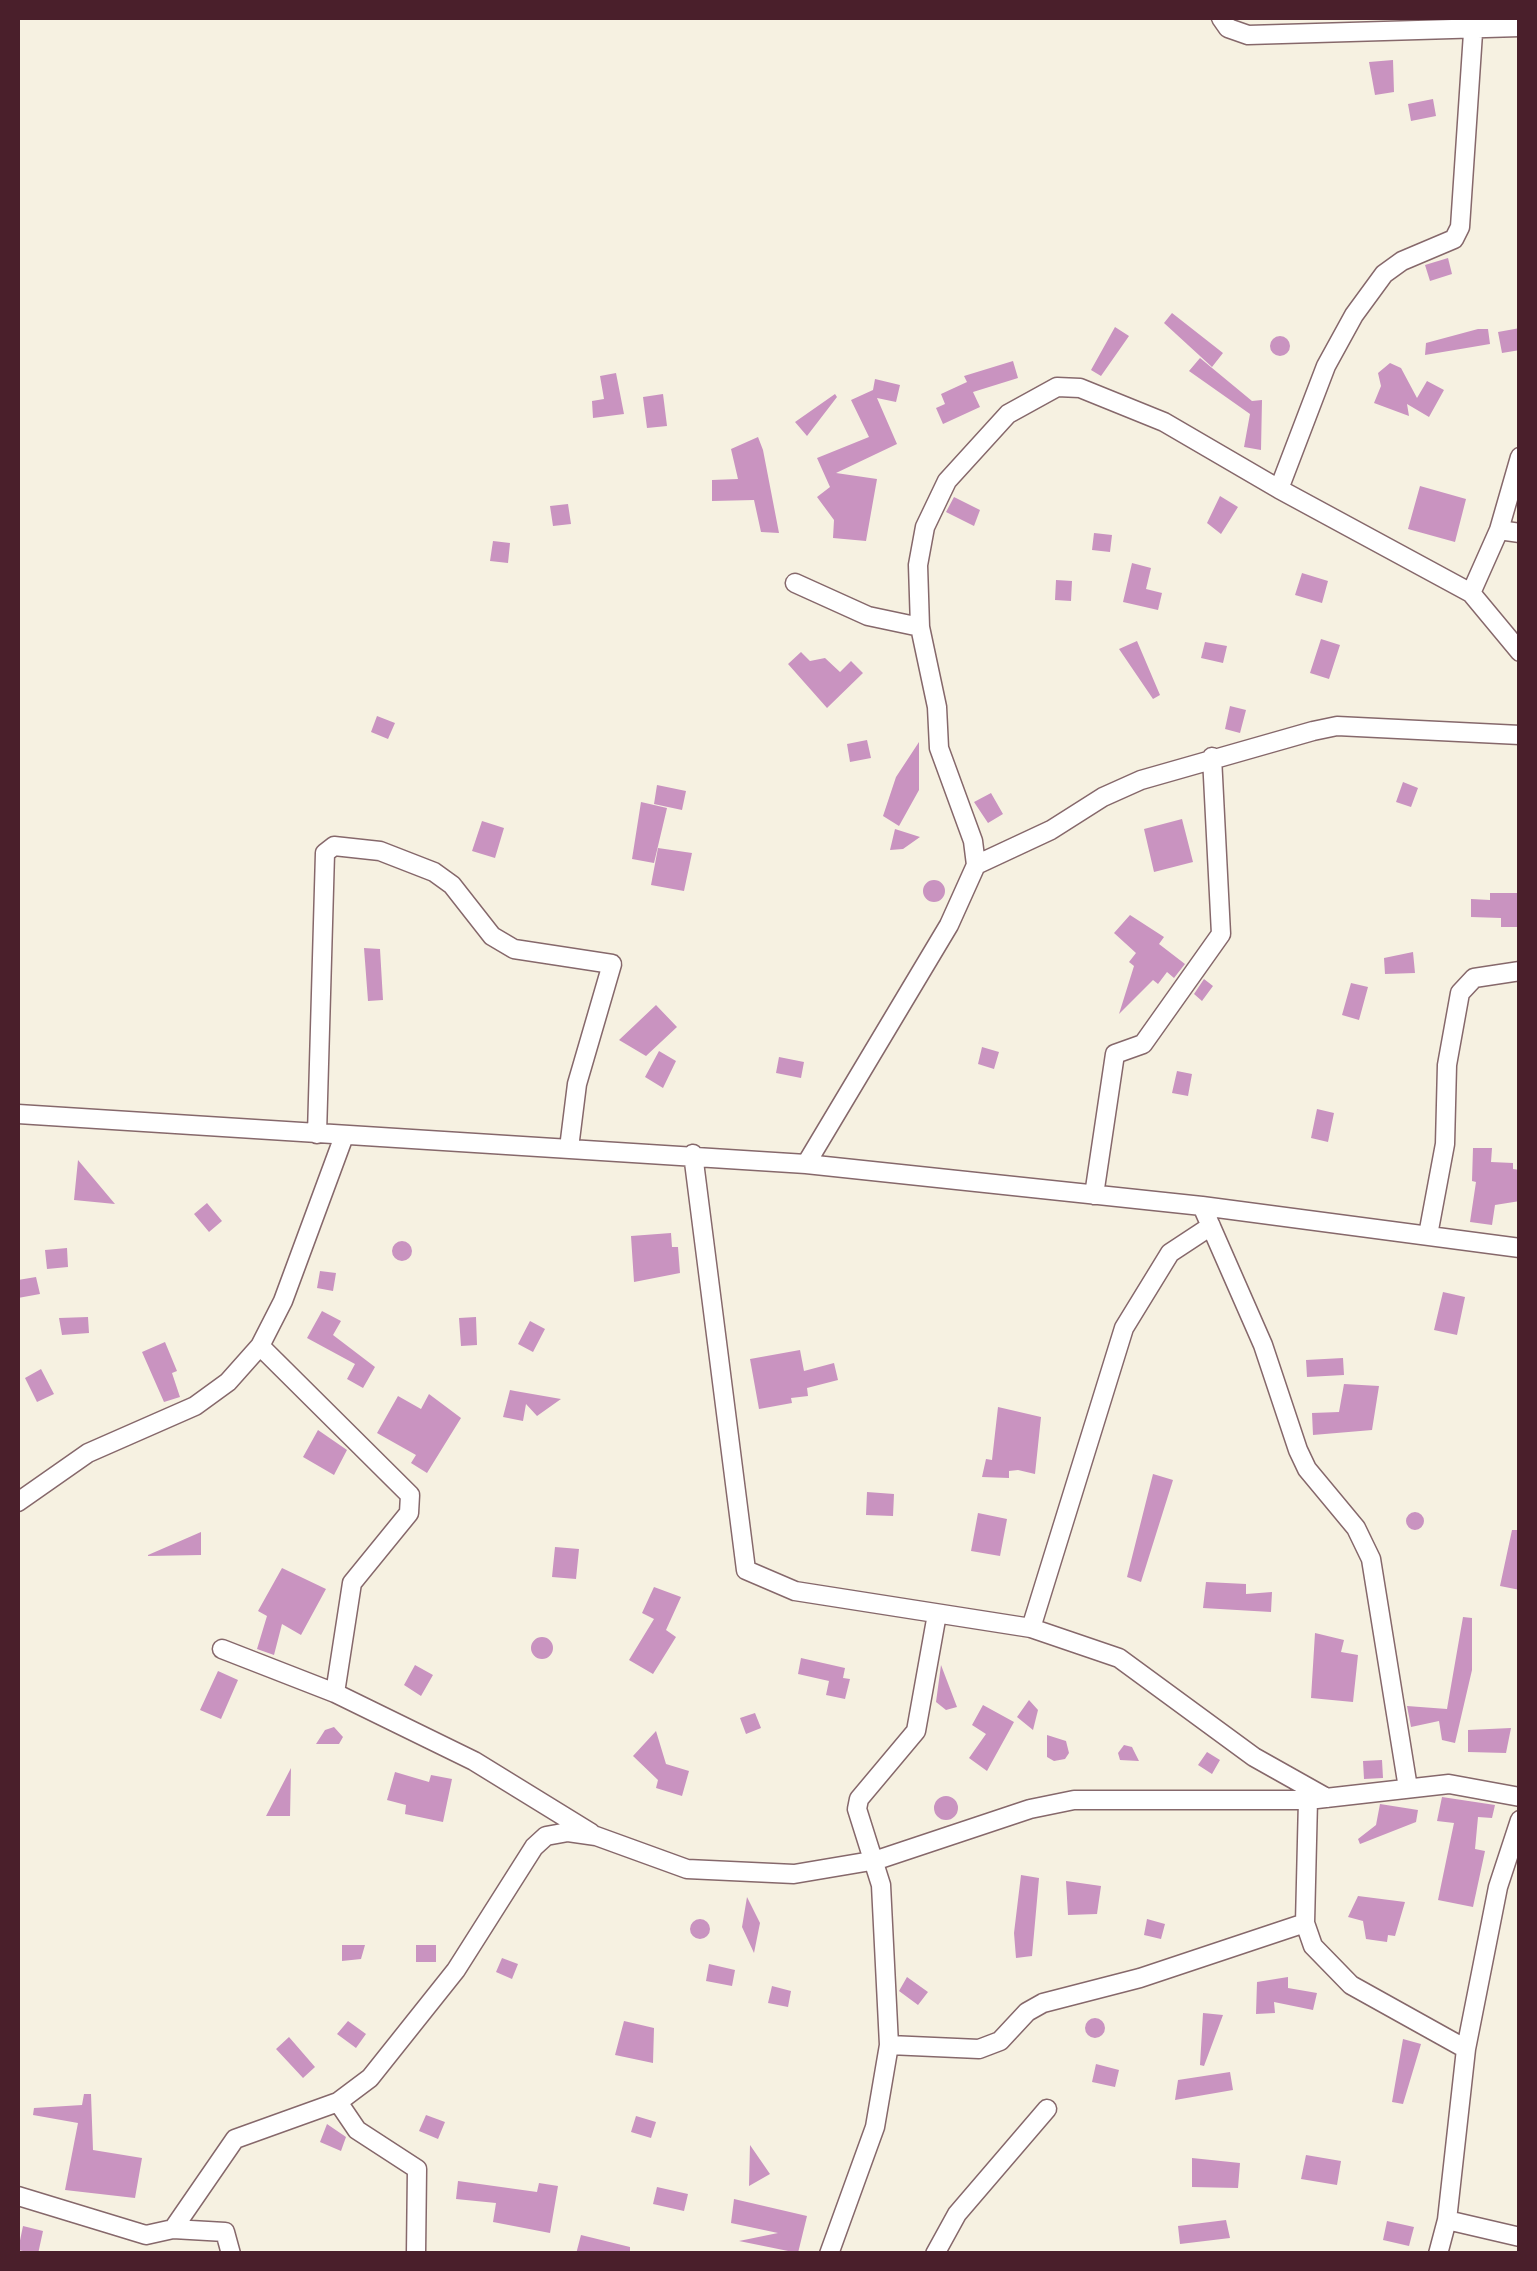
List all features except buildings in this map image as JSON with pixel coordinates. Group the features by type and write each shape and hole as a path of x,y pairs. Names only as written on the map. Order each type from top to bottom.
{"street":[{"path":"1221,18 1228,28 1248,35 1474,22 1520,27"},
{"path":"1279,489 1326,366 1354,315 1384,274 1402,261 1454,239 1460,227 1474,22"},
{"path":"806,1164 949,925 976,865 973,841 939,748 937,707 920,627 918,564 926,527 947,482 1008,414 1057,388 1080,388 1164,422 1471,594 1520,652"},
{"path":"1471,594 1499,530 1520,457"},
{"path":"1499,530 1520,533"},
{"path":"795,584 868,616 920,627"},
{"path":"976,865 1051,830 1103,797 1212,757 1337,726 1520,736"},
{"path":"1094,1195 1114,1054 1143,1044 1221,934 1212,757"},
{"path":"317,1134 325,854 334,846 380,851 434,872 452,885 492,936 514,949 612,964 577,1084 568,1148"},
{"path":"1428,1235 1446,1144 1448,1065 1460,993 1474,978 1520,971"},
{"path":"18,1114 806,1164 1202,1206 1520,1248"},
{"path":"18,1502 88,1453 195,1406 228,1382 260,1346 284,1301 344,1136"},
{"path":"693,1154 746,1570 795,1591 1031,1628 1120,1658 1318,1799"},
{"path":"1202,1206 1263,1344 1298,1450 1308,1469 1356,1528 1371,1559 1408,1788"},
{"path":"1031,1628 1124,1328 1170,1254 1210,1226"},
{"path":"260,1346 410,1495 409,1513 352,1583 335,1693"},
{"path":"829,2254 875,2128 889,2045 877,1860 860,1822 859,1799 916,1730 937,1614"},
{"path":"222,1649 335,1693 538,1796 596,1836"},
{"path":"173,2229 236,2140 338,2102 370,2078 428,2008 534,1847 546,1836 568,1832 596,1836 687,1869 794,1874 877,1860 1030,1809 1074,1800 1318,1799 1449,1784 1520,1796"},
{"path":"1318,1799 1306,1923 1320,1957 1351,1985 1466,2049"},
{"path":"1438,2254 1447,2220 1466,2049 1498,1886 1520,1820"},
{"path":"889,2045 979,2048 1000,2041 1026,2012 1043,2003 1140,1978 1306,1923"},
{"path":"338,2102 357,2130 417,2169 416,2254"},
{"path":"935,2254 956,2214 1047,2108"},
{"path":"18,2196 146,2234 173,2229 225,2232 232,2242 231,2254"},
{"path":"1447,2220 1520,2237"}]}
